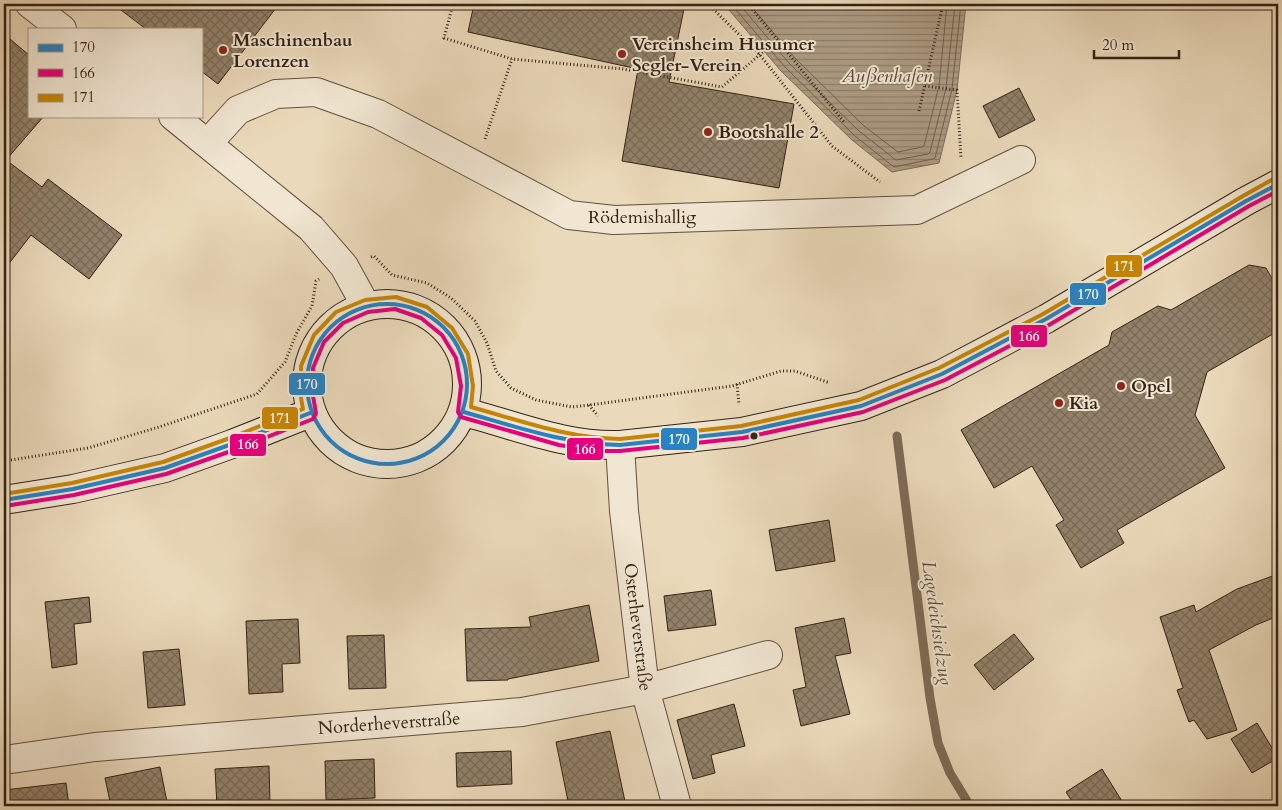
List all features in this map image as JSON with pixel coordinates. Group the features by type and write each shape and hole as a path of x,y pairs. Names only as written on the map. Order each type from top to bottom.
{"street":[{"path":"30,4 61,28"},
{"name":"Rödemishallig","path":"208,143 238,110 276,94 316,92 378,114 569,216 614,220 917,210 1021,160"},
{"path":"177,118 311,228 344,266 366,306"},
{"path":"464,412 533,432 604,446 742,432 860,406 942,374 1046,319 1278,184"},
{"path":"396,303 424,312 447,331 462,356 467,386 464,412 445,439 421,456 392,464 363,461 336,447 310,413 307,397 307,367 319,340 339,318 366,306 396,303"},
{"path":"4,500 73,489 165,468 310,413"},
{"name":"Osterheverstraße","path":"620,445 624,511 645,689 677,806"},
{"name":"Norderheverstraße","path":"4,760 95,747 522,712 645,689 768,655"}],"path":[{"path":"453,4 444,38 512,59 622,69 722,87 777,40"},
{"path":"708,4 760,55 832,146 917,210"},
{"path":"748,4 844,122"},
{"path":"919,111 943,4"},
{"path":"476,166 512,59"},
{"path":"924,86 957,90 961,159"},
{"path":"4,460 88,448 159,427 257,394 285,362 296,334 312,306 316,281 344,266 374,256 392,275 427,283 451,298 475,321 487,343 496,371 511,388 536,400 572,407 732,386 781,371 795,371 840,386 860,406"}],"water":[{"name":"Außenhafen","path":"724,4 966,4 957,90 939,163 892,172 852,140 781,71"}],"building":[{"name":"Maschinenbau Lorenzen","path":"113,4 279,4 218,84 202,72 202,28 145,28"},
{"path":"474,4 685,4 669,82 794,104 779,188 622,161 638,69 468,32"},
{"path":"4,34 28,54 28,118 42,118 6,160 42,187 48,179 122,235 89,279 31,235 4,270"},
{"path":"1019,88 1035,120 999,138 983,106"},
{"name":"Opel","path":"1249,265 1266,268 1278,289 1278,331 1207,372 1195,415 1225,468 1117,530 1124,543 1081,568 1056,525 1064,520 1032,466 994,488 961,430 1109,345 1112,332 1158,306 1171,310"},
{"path":"829,520 835,561 776,571 769,530"},
{"path":"1278,574 1278,616 1256,625 1209,650 1237,730 1207,739 1194,720 1189,722 1177,690 1183,688 1160,617 1194,605 1196,612 1237,589"},
{"path":"711,590 716,625 668,631 664,596"},
{"path":"89,597 91,622 74,624 77,664 52,668 45,602"},
{"path":"589,605 599,661 508,680 467,681 465,629 531,627 529,617"},
{"path":"844,618 851,653 835,656 850,714 801,726 793,690 806,687 795,628"},
{"path":"298,619 300,663 282,664 283,692 249,694 246,621"},
{"path":"1014,634 1034,659 994,690 974,665"},
{"path":"384,635 386,688 349,689 347,636"},
{"path":"179,649 185,705 148,708 143,652"},
{"path":"734,704 745,746 711,755 715,773 693,779 677,720"},
{"path":"1257,723 1278,758 1252,773 1231,739"},
{"path":"610,731 626,806 569,806 556,742"},
{"path":"511,751 512,784 457,787 456,753"},
{"path":"374,759 375,798 326,800 325,761"},
{"path":"269,766 270,804 217,806 215,769"},
{"path":"160,767 167,802 146,806 111,806 105,778"},
{"path":"1102,769 1125,806 1075,806 1066,792"},
{"path":"66,783 69,806 4,806 4,790"}],"waterway":[{"name":"Lagedeichsielzug","path":"897,436 930,698 938,743 950,773 970,806"}],"transit line":[{"name":"171","path":"4,494 72,483 163,462 303,409 301,366 314,335 336,312 365,300 396,297 427,307 452,328 468,354 473,386 471,407 581,436 620,439 741,426 859,400 939,368 1043,314 1275,178"},
{"name":"170","path":"464,412 560,438 579,442 620,445 742,432 861,406 942,374 1046,319 1278,184"},
{"name":"166","path":"5,506 74,495 166,474 313,419 316,413 313,396 313,368 324,342 343,323 368,312 395,309 421,318 442,335 456,358 461,386 458,412 461,417 559,445 599,451 620,451 743,438 863,412 945,380 1049,325 1249,206 1278,191"},
{"name":"170","path":"387,304 418,310 438,322 449,333 461,353 467,384 461,415 449,435 438,446 418,458 387,464 356,458 336,446 325,435 313,415 307,384 313,353 325,333 336,322 356,310 387,304"},
{"name":"170","path":"4,500 73,489 165,468 310,413"}],"place":[{"name":"Maschinenbau Lorenzen","path":"223,50"},
{"name":"Vereinsheim Husumer Segler-Verein","path":"622,54"},
{"name":"Bootshalle 2","path":"708,132"},
{"name":"Opel","path":"1121,386"},
{"name":"Kia","path":"1059,403"}]}
